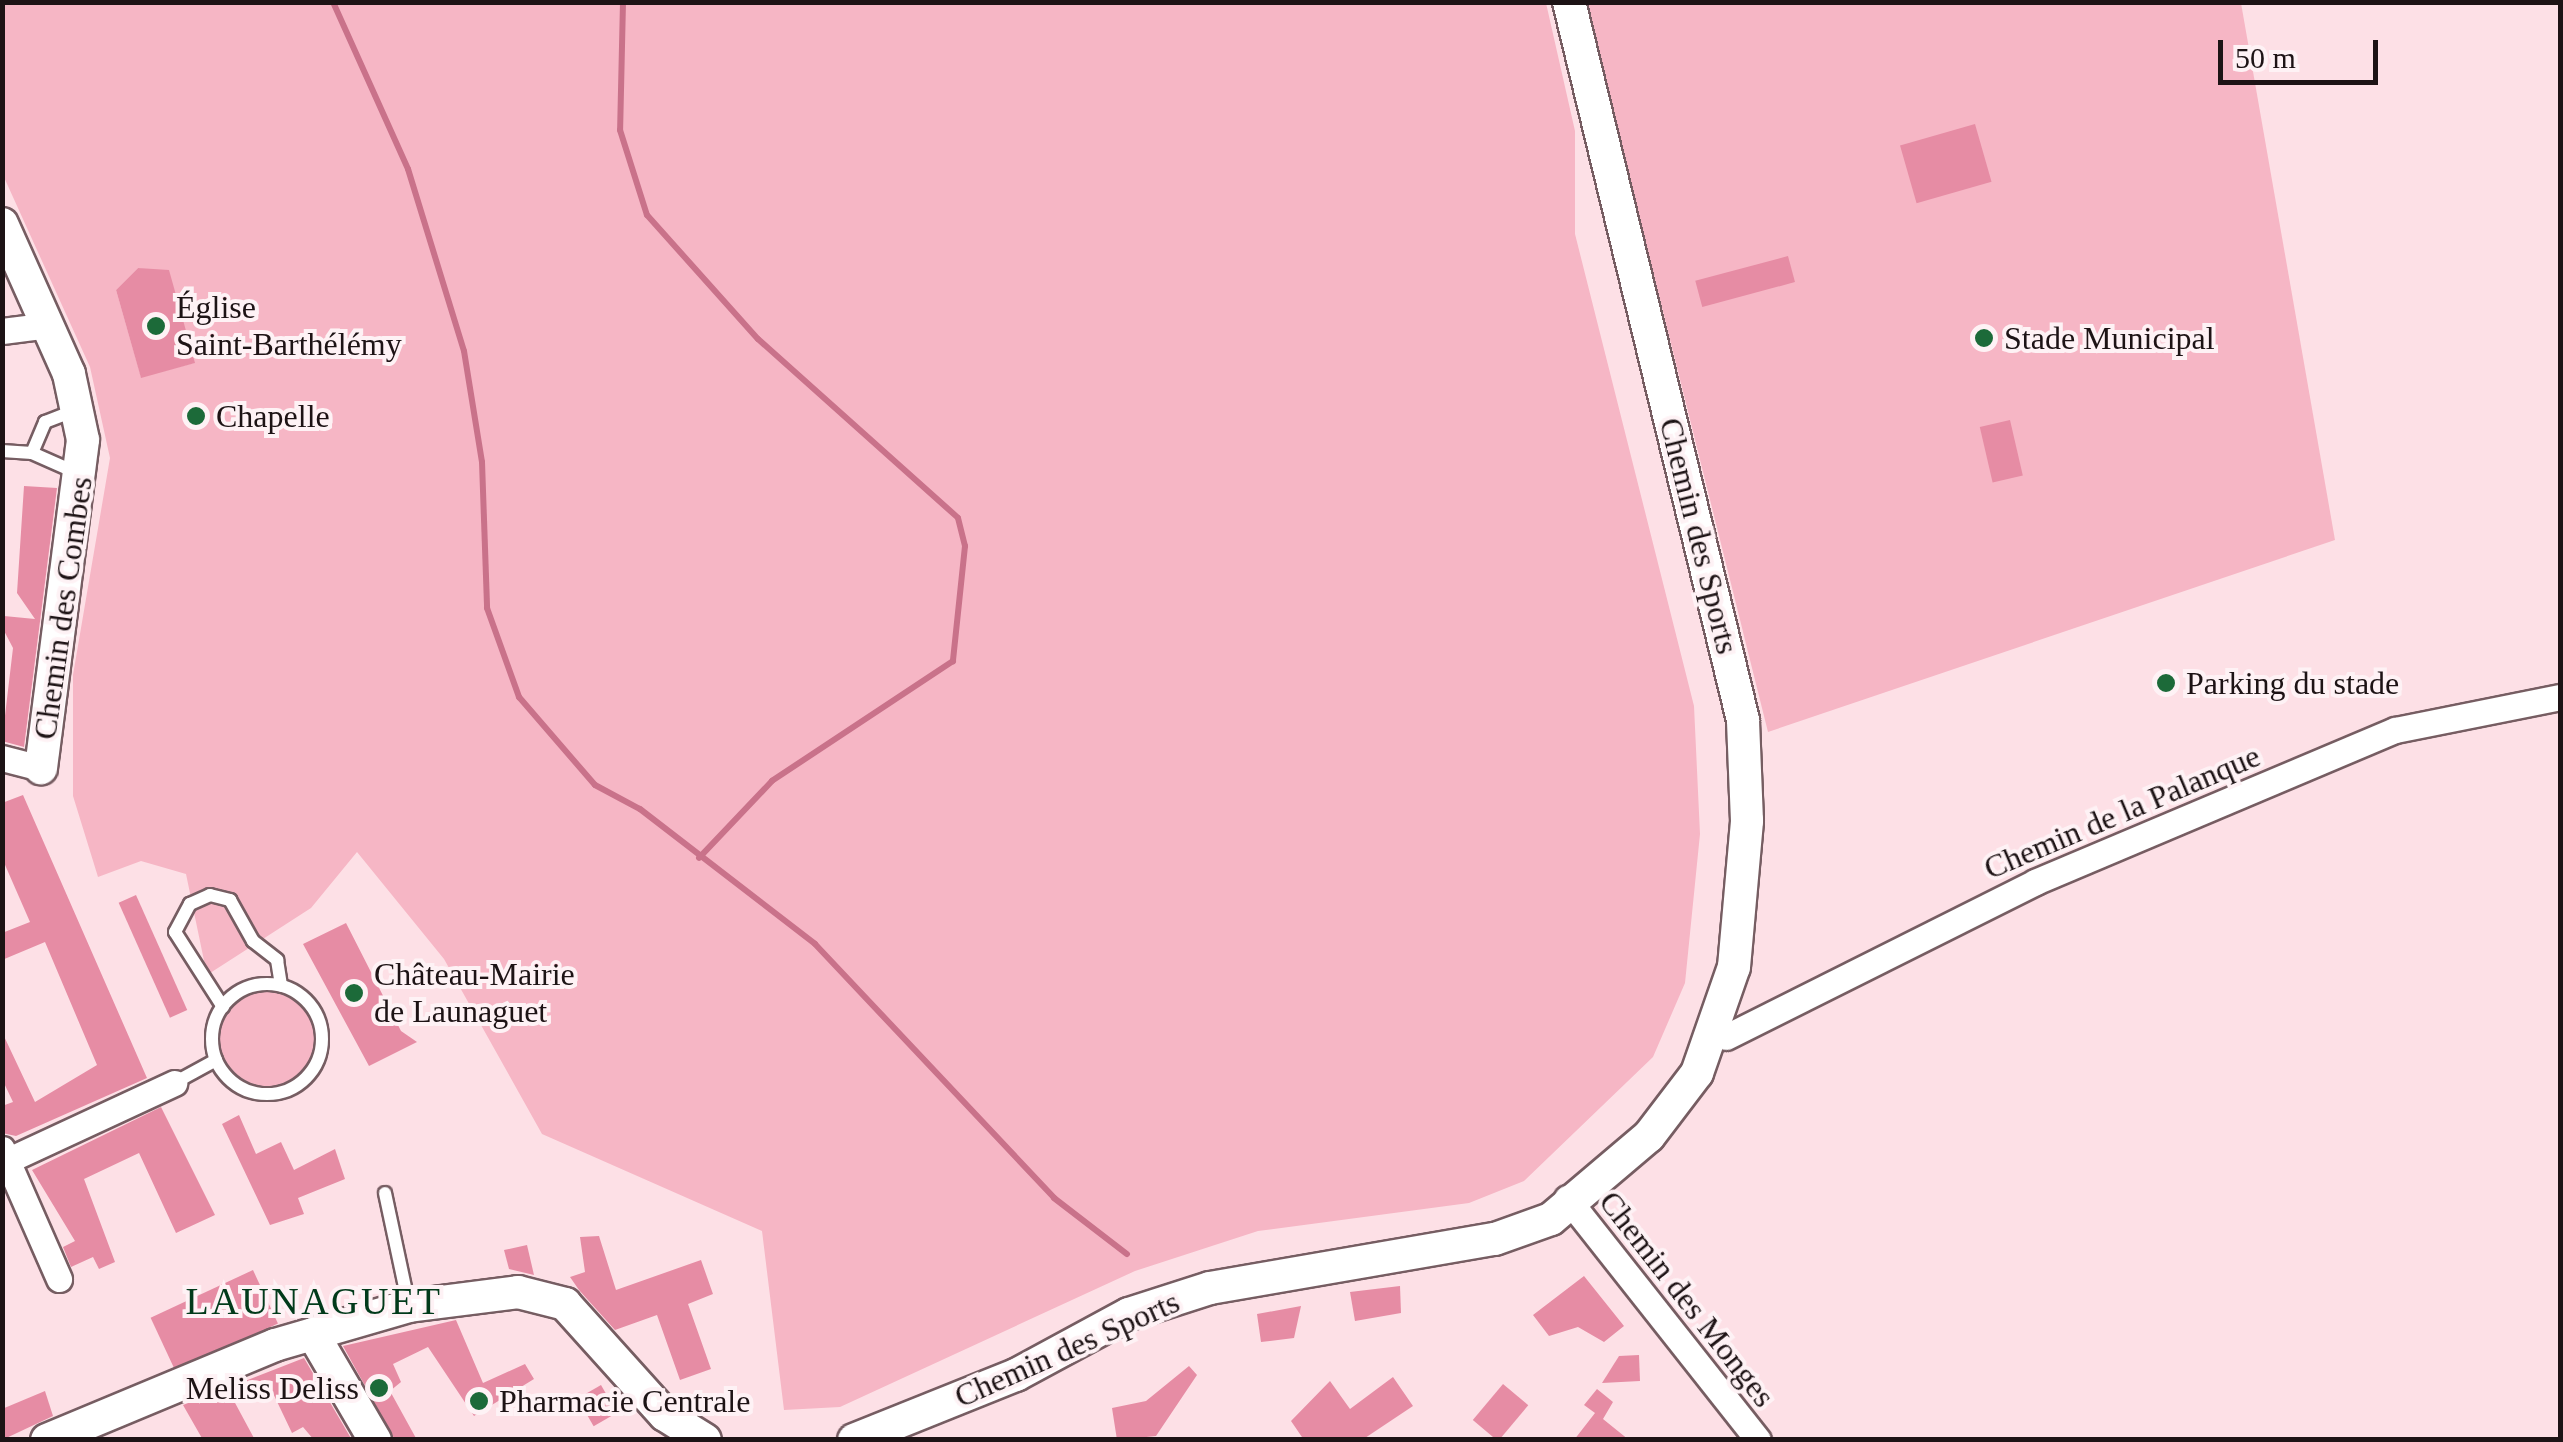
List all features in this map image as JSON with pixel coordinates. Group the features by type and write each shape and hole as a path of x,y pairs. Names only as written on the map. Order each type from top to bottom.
{"street":[{"name":"Chemin des Sports","path":"854,1440 1016,1375 1129,1314 1210,1288 1461,1242 1570,1203 1697,1072 1734,967 1747,821 1743,720 1569,2"},
{"name":"Chemin des Combes","path":"2,224 49,325 78,410 86,473 41,768"},
{"path":"2,331 49,325"},
{"name":"Chemin de la Palanque","path":"1726,1037 2017,890 2395,730 2560,697"},
{"path":"2,758 41,768"},
{"path":"59,1278 4,1158 174,1083"},
{"name":"Chemin des Monges","path":"1570,1203 1758,1440"},
{"path":"47,1440 313,1334 409,1306 518,1292 554,1300 664,1415 706,1440"},
{"path":"313,1334 375,1440"}],"lane":[{"path":"32,453 45,422 78,410"},
{"path":"2,451 32,453 86,473"},
{"path":"216,1060 223,1007 176,932 190,904 210,895 230,900 253,940 277,960 281,986"},
{"path":"216,1060 254,1092 301,1082 317,1062 321,1028 313,1009 281,986 242,990 223,1007"},
{"path":"174,1083 216,1060"},
{"path":"385,1193 409,1306"}],"shaded area":[{"path":"3,3 1546,3 1575,131 1575,234 1694,706 1700,834 1685,983 1653,1057 1524,1181 1469,1203 1258,1231 1135,1271 840,1407 784,1410 762,1231 542,1134 444,959 357,852 311,908 207,975 186,874 141,861 98,877 73,796 73,675 110,458 90,367 3,175","holes":["138,268 155,272 194,363 141,377 116,290"]},
{"name":"Stade Municipal","path":"1586,3 2241,3 2335,540 1768,732"},
{"path":"267,991 286,995 302,1005 312,1021 316,1040 312,1059 302,1075 286,1085 267,1089 248,1085 232,1075 222,1059 218,1040 222,1021 232,1005 248,995"}],"building":[{"path":"1975,124 1992,182 1917,203 1900,145"},
{"path":"1788,256 1795,282 1702,307 1695,281"},
{"name":"Église Saint-Barthélémy","path":"138,268 169,270 195,363 141,378 116,290"},
{"path":"2010,420 2023,476 1993,483 1980,427"},
{"path":"24,486 57,488 24,747 2,741 13,648 2,627 4,616 35,619 17,593"},
{"path":"23,795 147,1078 16,1136 2,1133 2,1106 13,1102 2,1079 2,1032 35,1102 97,1065 45,942 2,960 2,933 30,922 2,858 2,803"},
{"path":"136,895 187,1010 170,1018 119,903"},
{"name":"Château-Mairie de Launaguet","path":"346,923 401,1031 417,1042 369,1066 303,944"},
{"path":"161,1107 215,1215 176,1233 139,1153 84,1179 115,1262 99,1269 93,1257 71,1267 63,1247 75,1241 32,1170"},
{"path":"239,1115 256,1154 281,1142 294,1170 335,1149 345,1179 298,1198 304,1214 270,1225 222,1124"},
{"path":"599,1236 616,1290 701,1260 713,1294 688,1304 711,1369 680,1380 657,1315 615,1330 579,1290 570,1277 585,1272 580,1237"},
{"path":"527,1245 534,1275 509,1269 504,1250"},
{"path":"253,1270 278,1323 176,1371 151,1318"},
{"path":"1584,1276 1624,1326 1604,1342 1578,1327 1549,1336 1533,1315"},
{"path":"1400,1286 1401,1313 1355,1321 1350,1292"},
{"path":"1301,1306 1294,1338 1261,1342 1257,1314"},
{"path":"456,1320 483,1383 525,1364 534,1379 474,1416 428,1347 393,1364 401,1382 390,1391 417,1440 395,1440 343,1346"},
{"path":"1639,1355 1640,1381 1602,1383 1619,1356"},
{"path":"304,1358 352,1440 314,1440 303,1427 292,1433 271,1389 234,1401 255,1440 203,1440 183,1405"},
{"path":"1189,1366 1197,1375 1156,1436 1117,1440 1112,1408 1146,1401"},
{"path":"1393,1377 1413,1406 1362,1440 1304,1440 1291,1421 1330,1381 1350,1409"},
{"path":"1503,1384 1528,1405 1499,1440 1473,1420"},
{"path":"601,1385 617,1413 594,1426 578,1398"},
{"path":"1597,1389 1613,1402 1603,1419 1629,1440 1574,1440 1595,1413 1584,1405"},
{"path":"45,1391 53,1416 2,1440 2,1409"}],"waterway":[{"path":"333,2 408,169 464,351 482,462 487,608 519,697 595,785 640,809 815,944 1054,1198 1127,1254"},
{"path":"623,2 620,130 647,215 758,339 958,518 965,546 953,661 772,781 699,858"}],"place":[{"name":"Église Saint-Barthélémy","path":"156,326"},
{"name":"Stade Municipal","path":"1984,338"},
{"name":"Chapelle","path":"196,416"},
{"name":"Parking du stade","path":"2166,683"},
{"name":"Château-Mairie de Launaguet","path":"354,993"},
{"name":"Meliss Deliss","path":"379,1388"},
{"name":"Pharmacie Centrale","path":"479,1401"}],"district":[{"name":"LAUNAGUET","path":"314,1302"}]}
